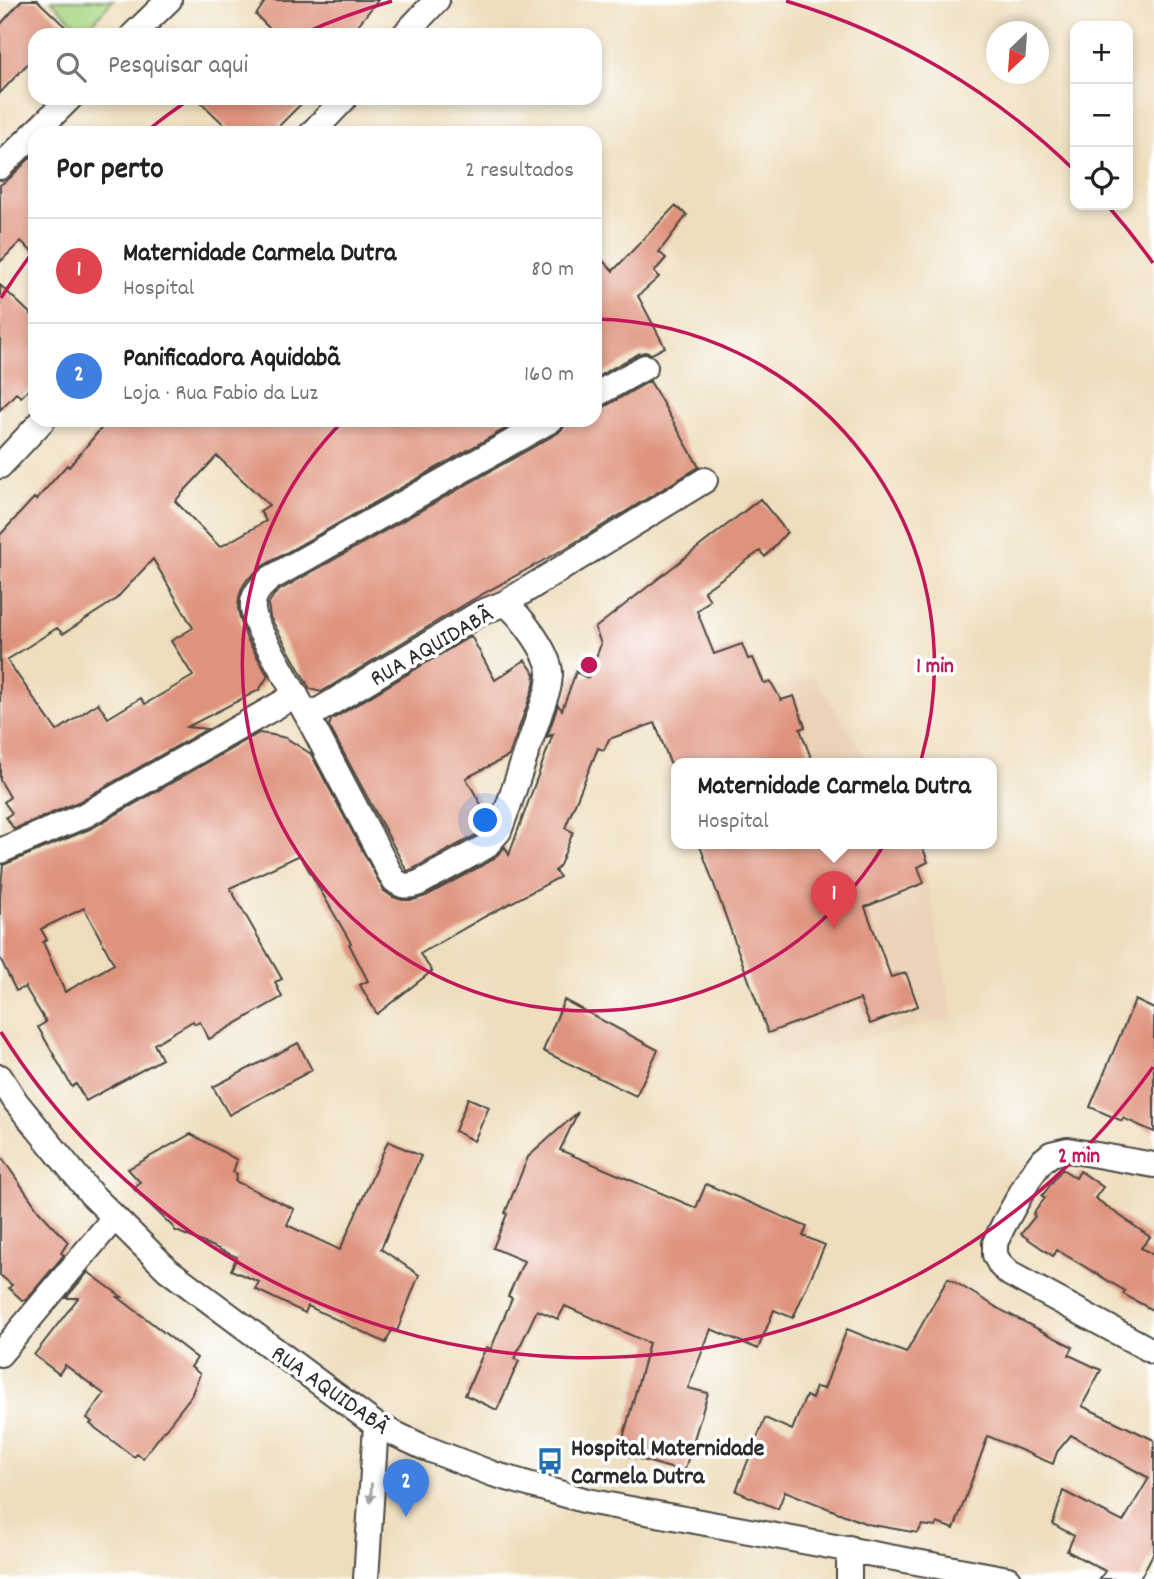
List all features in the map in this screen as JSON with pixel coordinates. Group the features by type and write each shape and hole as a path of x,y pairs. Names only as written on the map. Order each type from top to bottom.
{"street":[{"path":"141,28 169,0"},
{"path":"411,28 437,0"},
{"path":"41,126 62,105"},
{"path":"319,126 339,105"},
{"path":"0,167 28,139"},
{"path":"602,391 645,367"},
{"path":"0,466 36,427"},
{"name":"RUA AQUIDABÃ","path":"308,717 480,613 505,603 516,612 544,653 550,672 548,689 499,831 485,847 463,860 408,887 400,886 393,879 254,617 252,603 261,586 283,571 539,427"},
{"path":"505,603 705,480"},
{"path":"0,851 85,815 296,695"},
{"name":"RUA AQUIDABÃ","path":"0,1077 16,1102 82,1184 168,1270 376,1425 423,1447 493,1474 587,1501 1009,1579"},
{"path":"1154,1165 1068,1150 1051,1154 1030,1177 995,1243 995,1255 1001,1266 1010,1274 1154,1352"},
{"path":"0,1354 114,1218"},
{"path":"366,1579 376,1425"},
{"path":"849,1548 849,1579"}],"shaded area":[{"path":"813,676 867,758 671,758 671,774 650,720"},
{"path":"700,849 922,849 953,1018 782,1057"}],"green space":[{"path":"51,0 113,0 88,28 79,28"}],"building":[{"path":"22,0 37,0 67,28 28,28 28,63 0,93 0,25"},
{"path":"266,0 378,0 356,28 269,28 256,15"},
{"path":"203,105 300,105 279,126 226,126"},
{"path":"28,160 28,248 21,241 0,262 0,185"},
{"path":"675,206 687,215 659,252 666,258 654,272 659,277 638,296 665,347 652,354 638,354 602,374 602,260 613,271"},
{"path":"0,285 28,311 28,390 21,397 16,393 0,410"},
{"path":"650,381 699,467 321,692 310,689 270,617 268,604 274,595 558,433 564,427 602,427 602,408"},
{"path":"102,427 509,427 261,567 242,588 238,608 246,637 268,676 259,690 187,727 207,729 78,802 14,829 6,817 12,813 4,802 10,797 0,780 0,535 67,465 69,467","holes":["217,456 269,505 260,511 266,521 220,547 175,501","153,559 193,628 171,641 193,676 145,704 141,698 108,718 98,703 57,731 7,660 57,628 63,634 115,600"]},
{"path":"760,499 787,532 765,557 760,551 704,591 710,600 697,611 714,654 742,644 748,659 753,658 764,683 771,682 781,700 794,696 805,727 800,729 811,758 671,758 670,763 655,723 609,739 604,750 598,748 565,828 573,832 555,871 560,877 420,954 432,971 377,1014 360,985 368,981 349,944 351,943 300,855 230,888 282,979 275,982 282,997 209,1039 200,1022 195,1024 193,1021 154,1044 162,1059 86,1101 76,1084 72,1087 38,1027 46,1022 25,987 16,991 0,958 3,865 92,828 259,733 286,738 311,754 384,891 402,900 426,896 492,860 505,847 509,855 553,734 547,737 558,705 562,710 576,672 588,678 601,644 595,628","holes":["84,908 114,964 65,992 43,942 47,940 41,929"]},
{"path":"471,636 495,680 525,660 535,674 534,685 509,756 466,778 488,817 486,823 476,835 407,871 329,726 331,720"},
{"path":"701,849 923,849 928,862 918,867 924,883 865,907 891,977 906,973 918,1006 870,1024 860,999 768,1033"},
{"path":"564,1000 658,1050 636,1096 543,1051"},
{"path":"1135,1000 1154,1009 1154,1132 1090,1107"},
{"path":"298,1043 312,1070 229,1115 213,1087"},
{"path":"468,1098 489,1107 474,1141 455,1131"},
{"path":"578,1112 560,1150 696,1208 706,1184 807,1227 803,1236 825,1245 793,1318 774,1310 758,1349 711,1329 688,1388 708,1393 684,1472 619,1453 649,1343 565,1306 558,1319 537,1310 514,1359 519,1361 497,1410 465,1395 486,1347 491,1349 512,1298 508,1296 524,1261 493,1248 507,1214 505,1213 528,1157"},
{"path":"191,1134 237,1160 233,1172 237,1174 235,1181 294,1209 287,1225 340,1250 388,1141 421,1156 381,1249 419,1275 397,1331 392,1329 386,1343 308,1306 305,1313 255,1289 259,1282 231,1270 237,1257 174,1230 134,1189 140,1182 128,1169"},
{"path":"0,1155 39,1211 68,1242 61,1253 64,1255 26,1300 22,1300 9,1288 12,1285 0,1275"},
{"path":"1062,1169 1076,1178 1080,1171 1103,1187 1095,1198 1150,1237 1141,1248 1154,1255 1154,1311 1123,1294 1125,1291 1057,1250 1053,1256 1021,1234 1045,1198 1042,1196"},
{"path":"88,1272 197,1358 191,1367 200,1374 191,1396 143,1458 137,1454 134,1457 90,1424 92,1422 87,1418 104,1394 65,1365 59,1374 34,1355 78,1298 66,1298"},
{"path":"948,1278 1001,1310 1073,1347 1069,1355 1101,1370 1082,1406 1154,1440 1154,1552 1140,1579 1100,1579 1105,1571 1067,1551 1074,1536 1053,1524 1063,1491 1123,1522 1149,1478 1071,1435 1057,1452 1053,1464 988,1436 954,1529 937,1523 936,1527 922,1525 918,1533 867,1524 785,1491 778,1509 736,1491 765,1418 792,1430 806,1396 812,1399 816,1387 824,1389 847,1329 906,1353"}],"place":[{"name":"Maternidade Carmela Dutra","path":"834,929"},
{"name":"Hospital Maternidade Carmela Dutra","path":"550,1461"},
{"name":"Panificadora Aquidabã","path":"406,1517"}]}
